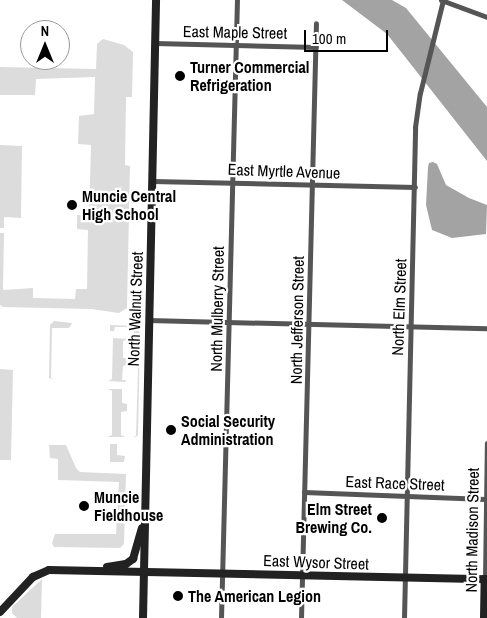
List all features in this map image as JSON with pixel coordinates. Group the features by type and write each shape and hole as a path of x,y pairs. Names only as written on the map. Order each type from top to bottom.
{"main road":[{"name":"North Walnut Street","path":"142,618 156,0"},
{"path":"8,618 0,616 23,585 39,572 49,570 93,571 126,564 131,561 144,521"},
{"name":"East Wysor Street","path":"93,571 224,575 261,574 303,577 486,579"},
{"name":"North Madison Street","path":"484,618 486,579"},
{"path":"484,618 487,615"}],"street":[{"name":"North Mulberry Street","path":"221,618 224,575 237,0"},
{"path":"442,0 487,17"},
{"name":"North Elm Street","path":"404,618 415,127 420,92 442,0"},
{"name":"North Jefferson Street","path":"301,618 310,324 316,23"},
{"name":"East Maple Street","path":"154,43 316,47"},
{"name":"East Myrtle Avenue","path":"152,181 232,181 415,187"},
{"path":"148,320 487,328"},
{"name":"North Madison Street","path":"486,579 485,498 487,443"},
{"name":"East Race Street","path":"304,492 485,498"}],"shaded area":[{"path":"342,0 392,0 406,8 487,107 487,161 387,34"},
{"path":"103,39 124,45 133,52 132,97 126,97 125,165 130,166 127,308 119,313 91,309 3,307 0,305 0,233 4,233 3,290 33,288 33,298 75,299 76,289 87,289 88,230 77,229 77,215 89,215 91,145 78,144 79,116 94,114 95,77 36,79 35,95 0,95 0,67 20,67 20,70 96,69 97,44"},
{"path":"0,145 22,146 21,218 4,217 4,228 0,228"},
{"path":"429,163 437,164 446,185 469,198 487,205 486,234 452,238 432,230 426,205 428,167"},
{"path":"54,321 72,323 69,328 52,328 51,378 54,380 49,378 50,325"},
{"path":"110,325 135,326 140,333 138,435 136,437 133,437 136,436 139,335 134,333 134,327 115,327 114,331 110,331"},
{"path":"113,338 128,339 123,341 123,358 127,358 127,365 123,366 122,380 126,380 125,382 108,381 112,379"},
{"path":"0,369 13,370 11,460 0,460"},
{"path":"108,389 122,389 122,403 127,404 127,411 121,412 121,435 125,437 107,437 112,435 112,391"},
{"path":"110,444 117,444 117,455 125,456 124,462 110,462"},
{"path":"49,445 66,445 76,468 80,472 126,474 124,544 120,548 54,547 52,543 55,534 116,534 119,482 58,480 58,459 50,458"},
{"path":"42,579 41,618 17,618 12,613 12,607"}],"place":[{"name":"Turner Commercial Refrigeration","path":"180,76"},
{"name":"Muncie Central High School","path":"72,205"},
{"name":"Social Security Administration","path":"171,430"},
{"name":"Muncie Fieldhouse","path":"84,506"},
{"name":"Elm Street Brewing Co.","path":"382,518"},
{"name":"The American Legion","path":"178,596"}]}
